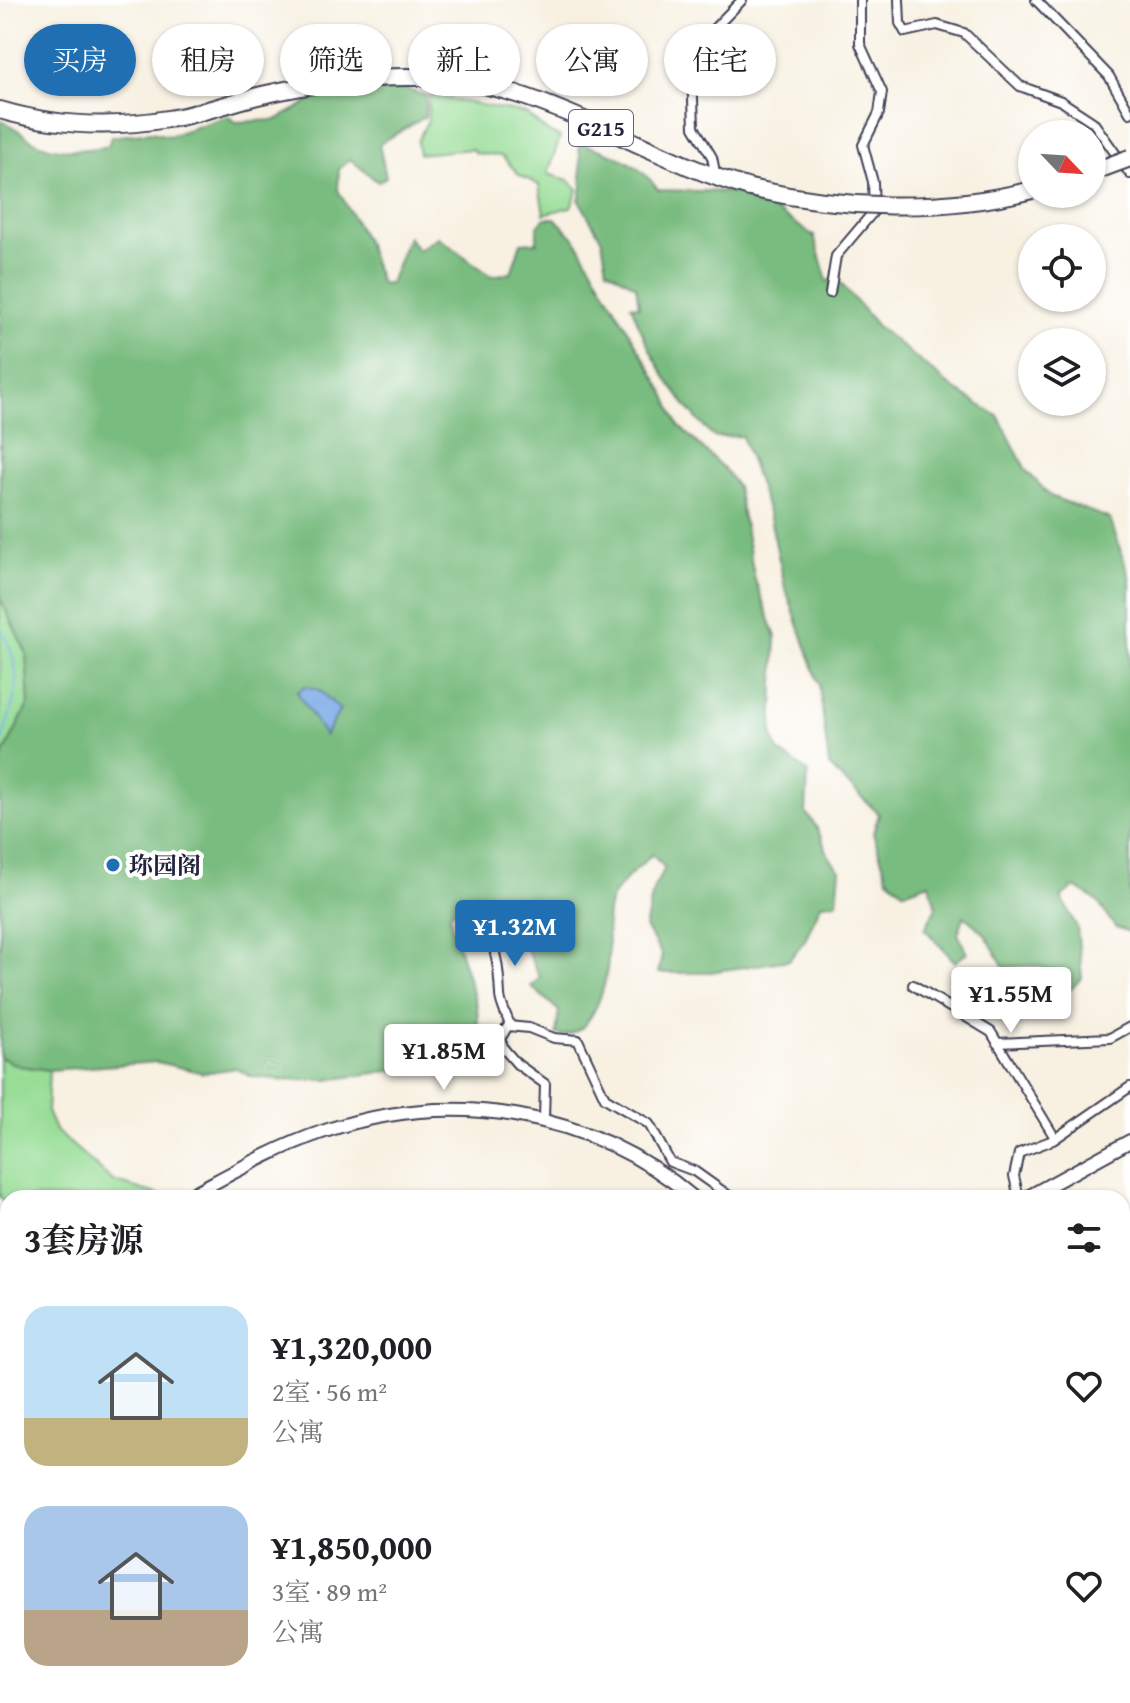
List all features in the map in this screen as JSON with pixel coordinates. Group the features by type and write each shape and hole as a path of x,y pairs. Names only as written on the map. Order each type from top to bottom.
{"highway":[{"name":"G215","path":"4,112 81,124 145,122 189,116 260,95 322,84 387,78 448,79 518,93 717,178 750,188 834,202 916,204 983,200 1018,193"},
{"path":"1106,167 1130,158"}],"main road":[{"path":"201,1190 308,1138 369,1120 458,1110 544,1119 618,1147 682,1190"},
{"path":"1041,1190 1130,1143"},
{"path":"1051,1190 1130,1143"}],"street":[{"path":"717,178 712,157 694,127 692,71 704,39 742,0"},
{"path":"830,293 836,256 874,211 873,182 863,145 879,113 882,92 860,44 860,0"},
{"path":"899,0 900,23 905,32 937,25 964,33 1020,86 1061,101 1093,122 1130,174"},
{"path":"1036,0 1109,76 1130,113"},
{"path":"484,927 502,982 500,996 510,1025"},
{"path":"913,985 937,1002 981,1023 997,1043 1055,1138"},
{"path":"544,1119 545,1084 517,1064 501,1044 504,1030 510,1025 529,1028 554,1038 578,1040 605,1098 649,1124 670,1162 694,1171 721,1190"},
{"path":"997,1043 1110,1038 1130,1027"},
{"path":"1017,1190 1014,1176 1019,1153 1055,1138 1130,1087"}],"green space":[{"path":"392,86 408,90 408,96 426,96 425,117 379,144 386,177 378,182 350,159 339,169 338,190 366,241 381,284 390,283 408,237 418,250 438,237 491,276 511,273 521,243 537,242 537,227 545,218 555,218 576,240 666,396 678,425 725,470 737,487 755,580 776,637 772,732 778,751 808,772 806,813 829,857 840,870 837,902 821,904 805,940 789,960 704,973 658,973 662,955 645,927 654,887 665,868 652,854 614,893 609,908 608,961 602,991 585,1024 567,1035 556,1034 559,1011 531,986 540,978 515,924 476,918 457,908 450,913 451,924 477,1006 478,1022 466,1049 430,1065 328,1080 280,1080 250,1076 236,1068 203,1073 157,1062 49,1070 19,1066 0,1057 0,762 29,703 26,652 0,598 0,120 41,144 60,149 89,149 108,146 111,137 151,132 169,136 228,116 236,122 276,120 320,96 392,96"},
{"path":"429,96 527,114 546,131 560,137 548,174 568,180 578,189 571,207 544,214 539,185 519,175 502,156 475,153 472,149 419,154 417,142 428,120"},
{"path":"579,143 613,154 633,165 658,190 735,192 755,197 814,236 827,281 838,280 877,326 954,389 999,417 1026,470 1050,496 1110,519 1130,579 1130,932 1115,927 1097,901 1075,887 1061,897 1077,927 1082,978 1069,991 1055,974 1041,967 1004,967 985,934 964,916 958,934 967,953 955,962 925,929 936,907 929,883 904,892 887,877 873,833 879,814 829,766 819,684 785,587 770,518 742,436 714,437 687,407 655,360 631,305 639,307 636,286 607,269 602,240 579,200 582,188"},
{"path":"0,598 26,652 29,703 0,762"},
{"path":"0,1057 19,1066 49,1070 47,1112 55,1130 113,1181 143,1190 0,1190"}],"water":[{"path":"305,686 319,690 340,710 325,736 297,692"}],"waterway":[{"path":"0,626 9,646 16,677 16,690 0,750"}],"place":[{"name":"珎园阁","path":"113,865"}]}
